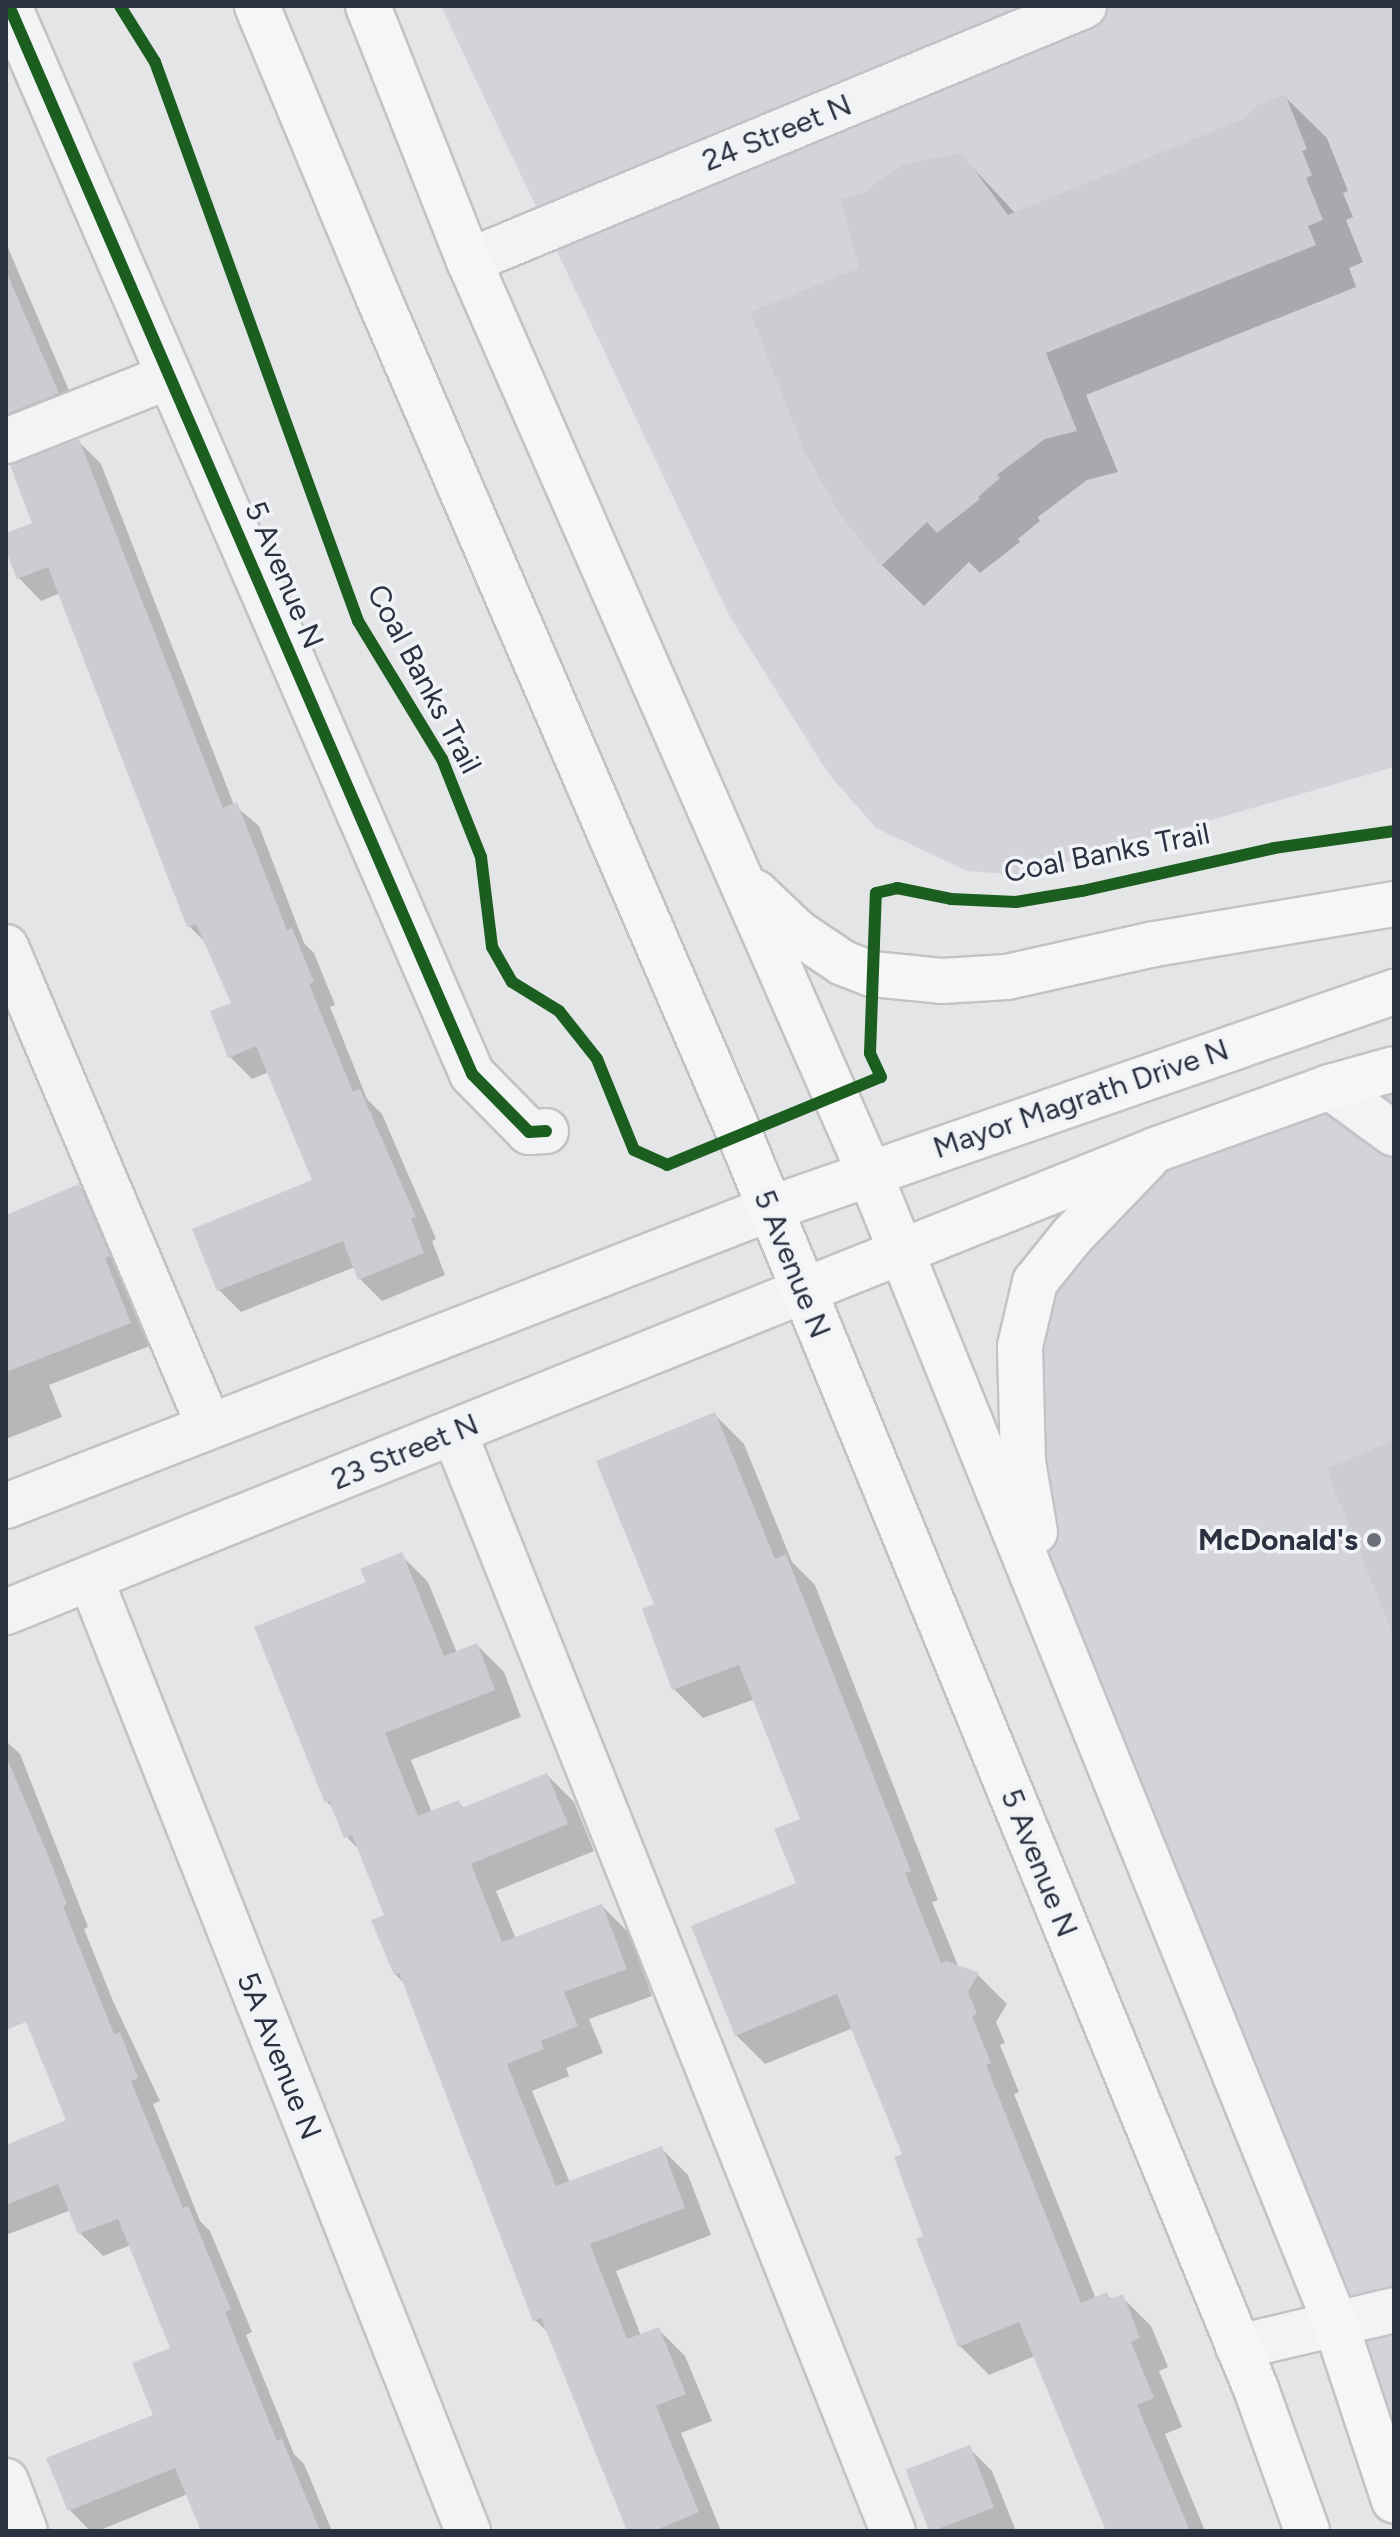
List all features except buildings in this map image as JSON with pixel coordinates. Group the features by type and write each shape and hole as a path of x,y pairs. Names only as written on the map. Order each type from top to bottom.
{"main road":[{"name":"5 Avenue N","path":"257,6 769,1209 1238,2347 1307,2531"},
{"path":"368,6 469,261 869,1172 1335,2322 1394,2500"},
{"path":"743,880 797,932 843,963 872,974 942,981 1007,977 1169,941 1394,904"},
{"name":"Mayor Magrath Drive N","path":"769,1209 1394,992"},
{"path":"803,1291 1155,1150 1330,1087 1394,1069"},
{"path":"1049,1613 1023,1462 1020,1346 1035,1282 1072,1236 1155,1150"}],"street":[{"name":"5 Avenue N","path":"9,6 472,1074 529,1132 546,1131"},
{"name":"24 Street N","path":"469,261 1084,6"},
{"path":"6,441 170,376"},
{"path":"6,947 209,1426"},
{"path":"1330,1087 1394,1134"},
{"path":"6,1506 769,1209"},
{"name":"23 Street N","path":"6,1612 803,1291"},
{"path":"454,1432 893,2531"},
{"name":"5A Avenue N","path":"91,1580 468,2531"},
{"path":"1238,2347 1394,2310"},
{"path":"6,2481 25,2531"}],"shaded area":[{"path":"441,6 1394,6 1394,767 1021,875 967,871 876,828 828,773 729,615"},
{"path":"1394,1069 1394,2500 1049,1613 1020,1346 1072,1236 1155,1150"}],"cycle path":[{"path":"9,6 472,1074 529,1132 546,1131"},
{"name":"Coal Banks Trail","path":"120,6 155,62 358,621 442,759 481,857 492,947 512,982 559,1011 597,1059 634,1150 667,1165 881,1077 870,1053 876,893 897,888 951,899 1016,902 1082,891 1274,848 1394,831"}],"place":[{"name":"McDonald's","path":"1374,1540"}]}
